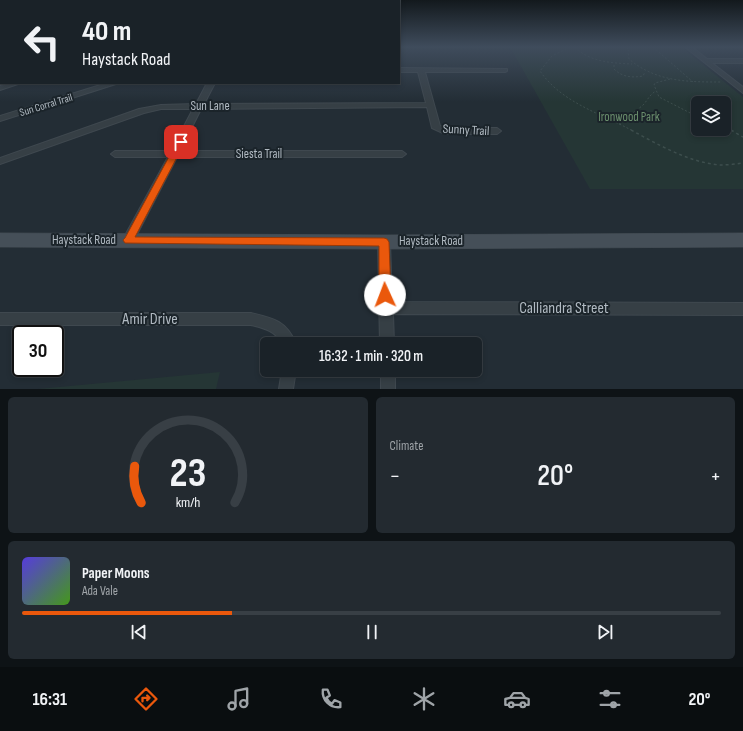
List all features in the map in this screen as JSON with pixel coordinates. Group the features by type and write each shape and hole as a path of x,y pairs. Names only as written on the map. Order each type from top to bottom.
{"street":[{"path":"710,65 743,91"},
{"path":"400,70 505,70"},
{"path":"421,70 429,105"},
{"path":"0,88 14,84"},
{"name":"Sun Corral Trail","path":"0,119 112,84"},
{"path":"128,240 210,84"},
{"name":"Sun Lane","path":"0,161 142,111 161,107 429,105"},
{"name":"Sunny Trail","path":"429,105 436,128 445,131 497,131"},
{"name":"Siesta Trail","path":"116,154 402,154"},
{"name":"Haystack Road","path":"0,240 384,242 743,240"},
{"path":"384,242 387,337"},
{"name":"Calliandra Street","path":"385,308 743,309"},
{"name":"Amir Drive","path":"0,319 251,319 274,325 287,337"},
{"path":"286,389 288,377"},
{"path":"388,377 388,389"}],"path":[{"path":"544,65 540,71 546,81 559,94 577,105 640,136 706,162 718,165 743,163"},
{"path":"614,65 616,72 626,76 638,78 643,76 645,72"},
{"path":"636,65 645,72 670,79 693,82 726,82"},
{"path":"674,65 693,82"},
{"path":"670,79 655,83 654,85 659,97 691,114"},
{"path":"620,125 620,120 630,116 634,111 643,105 646,96 657,91"},
{"path":"731,130 743,137"}],"green space":[{"name":"Ironwood Park","path":"520,65 704,65 743,97 743,189 590,189"},
{"path":"220,372 216,389 38,389"}],"route":[{"path":"181,142 128,240 384,242 385,295"}]}
